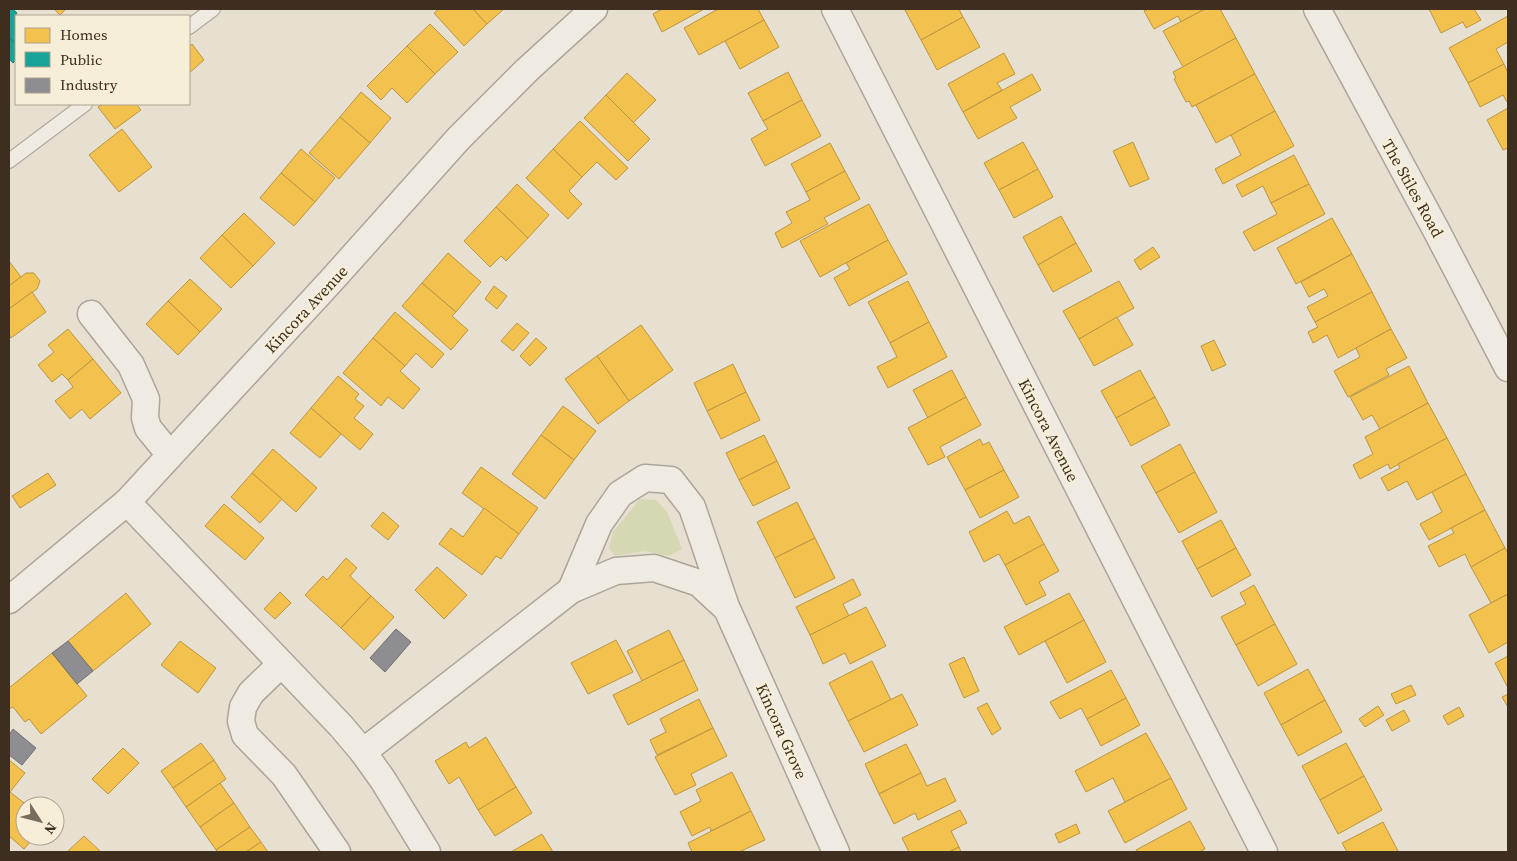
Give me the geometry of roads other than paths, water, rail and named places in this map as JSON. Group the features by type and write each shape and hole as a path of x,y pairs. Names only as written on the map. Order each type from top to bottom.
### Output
{"street":[{"name":"Kincora Avenue","path":"9,600 127,502 460,138 527,70 594,9"},
{"name":"Kincora Avenue","path":"835,9 1264,852"},
{"name":"The Stiles Road","path":"1317,9 1436,228 1508,368"},
{"path":"91,314 131,365 146,399 145,418 148,428 170,455"},
{"name":"Kincora Grove","path":"571,590 599,524 620,494 645,478 671,480 692,507 727,609 836,852"},
{"path":"127,502 341,726 383,780 427,852"},
{"name":"Kincora Grove","path":"363,752 571,590 616,570 654,568 698,583 727,609"},
{"path":"281,664 251,693 244,707 241,721 245,735 284,775 337,852"}],"lane":[{"path":"190,26 213,9"},
{"path":"9,161 84,105"}]}
